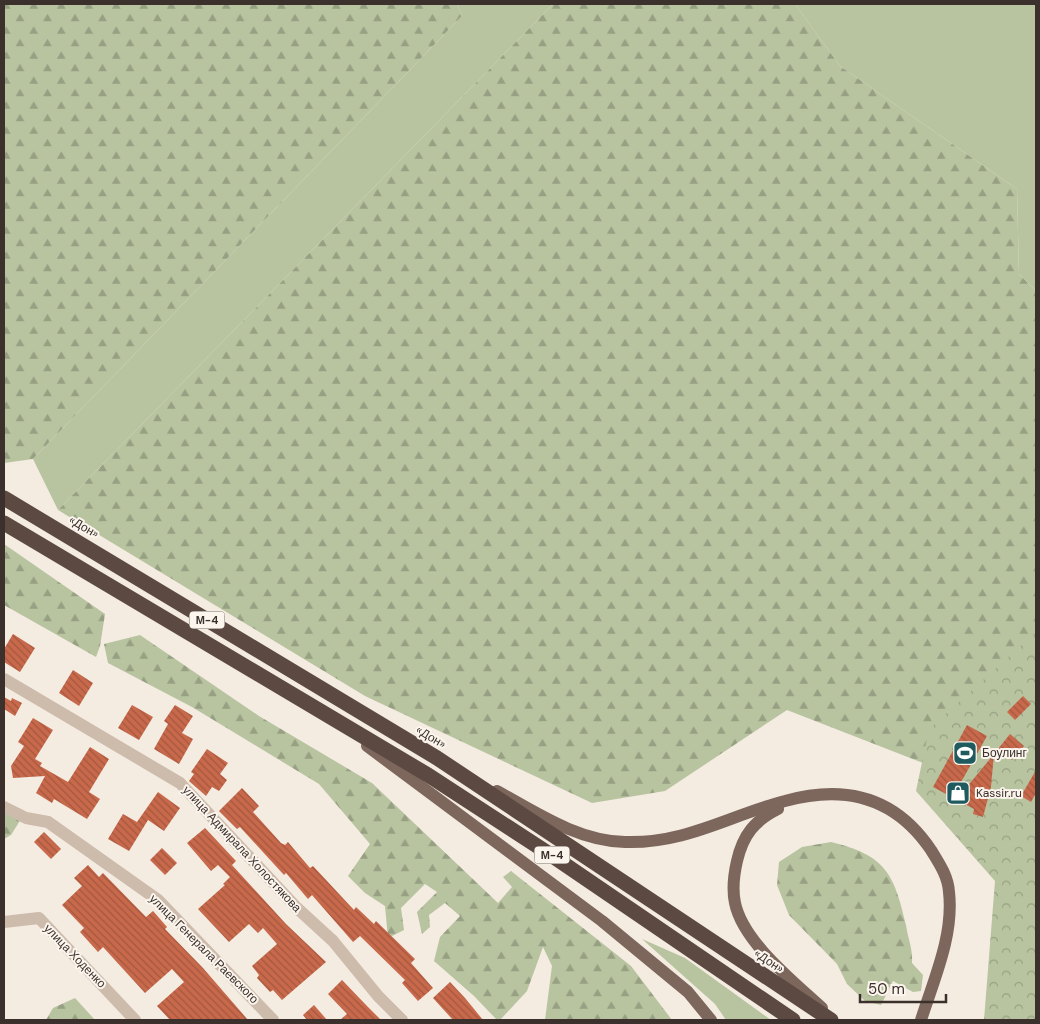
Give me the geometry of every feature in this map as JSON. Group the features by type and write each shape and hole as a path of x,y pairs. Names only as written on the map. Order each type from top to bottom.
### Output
{"highway":[{"name":"«Дон»","path":"4,498 438,758 831,1020"},
{"name":"М-4","path":"4,523 436,780 551,855 793,1020"}],"main road":[{"path":"304,701 399,769 602,921 688,992 711,1020"},
{"path":"438,758 582,836 624,842 652,842 684,837 785,801 809,796 841,795 863,798 888,806 920,834 944,872 949,890 948,930 922,1020"},
{"path":"835,1020 782,971 752,936 734,903 734,875 743,838 756,823 776,810 795,802 841,795"}],"street":[{"name":"улица Адмирала Холостякова","path":"4,679 180,783 298,908 333,941 378,996 402,1020"},
{"name":"улица Генерала Раевского","path":"4,807 26,818 48,822 158,900 273,1020"},
{"name":"улица Ходенко","path":"4,922 39,918 135,1020"}],"green space":[{"path":"4,4 457,4 462,16 33,459 4,463"},
{"path":"457,4 553,4 58,510 33,459 462,16"},
{"path":"553,4 795,4 840,66 1017,189 1019,274 1036,291 1036,660 923,763 787,710 665,791 592,803 365,696 58,510"},
{"path":"795,4 1036,5 1036,291 1019,274 1017,189 840,66"},
{"path":"4,544 105,614 100,646 96,657 4,605"},
{"path":"1036,632 1036,1020 984,1020 995,881 916,791 929,729"},
{"path":"140,635 259,716 372,783 498,903 512,887 503,877 511,871 631,966 672,1020 545,1020 552,966 543,947 527,991 500,1020 497,1020 474,996 434,961 440,937 460,916 445,903 429,915 430,927 422,934 417,912 437,892 425,884 401,908 404,930 388,938 385,906 365,893 348,876 370,844 319,784 192,707 108,663 104,644"},
{"path":"4,810 21,819 11,835 4,839"},
{"path":"831,842 864,853 875,860 891,879 902,907 912,963 923,975 921,991 913,992 893,981 881,1005 865,1001 847,984 837,964 789,915 777,885 779,862 802,847"},
{"path":"642,939 685,958 771,1020 726,1020 715,1004"},
{"path":"75,998 95,1020 46,1020 53,1008"}],"building":[{"path":"13,634 35,648 20,672 4,662 4,649"},
{"path":"73,670 93,683 79,706 59,693"},
{"path":"1023,696 1031,704 1015,720 1007,712"},
{"path":"4,697 11,701 12,698 22,703 15,716 4,709"},
{"path":"132,705 153,717 139,740 118,728"},
{"path":"175,705 193,716 182,733 193,739 179,764 154,749 168,724 164,721"},
{"path":"33,718 53,730 35,759 42,763 40,766 68,782 90,747 109,759 89,792 100,799 87,819 54,799 52,803 36,793 45,776 13,778 11,766 24,746 18,742"},
{"name":"Боулинг","path":"967,725 987,736 960,784 966,788 994,754 991,787 983,817 973,814 974,809 933,787"},
{"path":"1010,734 1024,746 1012,760 998,749"},
{"path":"207,749 228,763 220,774 227,780 219,791 212,787 206,796 189,781 194,774 191,772"},
{"path":"1036,770 1036,793 1031,802 1021,796"},
{"path":"242,788 259,806 253,812 281,843 285,845 288,842 310,868 313,866 354,910 356,907 374,924 376,921 415,959 411,963 433,988 418,1001 402,983 405,980 360,936 353,942 312,895 308,899 286,873 284,875 240,827 237,829 219,811"},
{"path":"158,792 180,808 164,831 148,820 129,851 108,839 123,814 137,822"},
{"path":"205,828 236,861 232,865 286,924 326,962 282,1000 273,990 270,992 257,978 259,975 252,966 277,944 263,928 258,933 249,924 229,942 198,909 225,885 223,884 230,877 218,865 211,871 187,843"},
{"path":"44,832 61,849 51,859 34,842"},
{"path":"162,848 177,863 165,875 150,860"},
{"path":"88,865 99,877 103,873 146,917 153,911 167,927 165,929 203,968 248,1020 170,1020 157,1006 184,982 172,969 145,993 103,947 98,952 80,932 84,928 62,905 82,886 74,878"},
{"path":"342,980 381,1020 340,1020 347,1014 328,994"},
{"path":"450,982 483,1020 453,1020 433,998"},
{"path":"314,1005 327,1020 307,1020 303,1015"}],"place":[{"name":"Боулинг","path":"965,753"},
{"name":"Kassir.ru","path":"958,793"}]}
